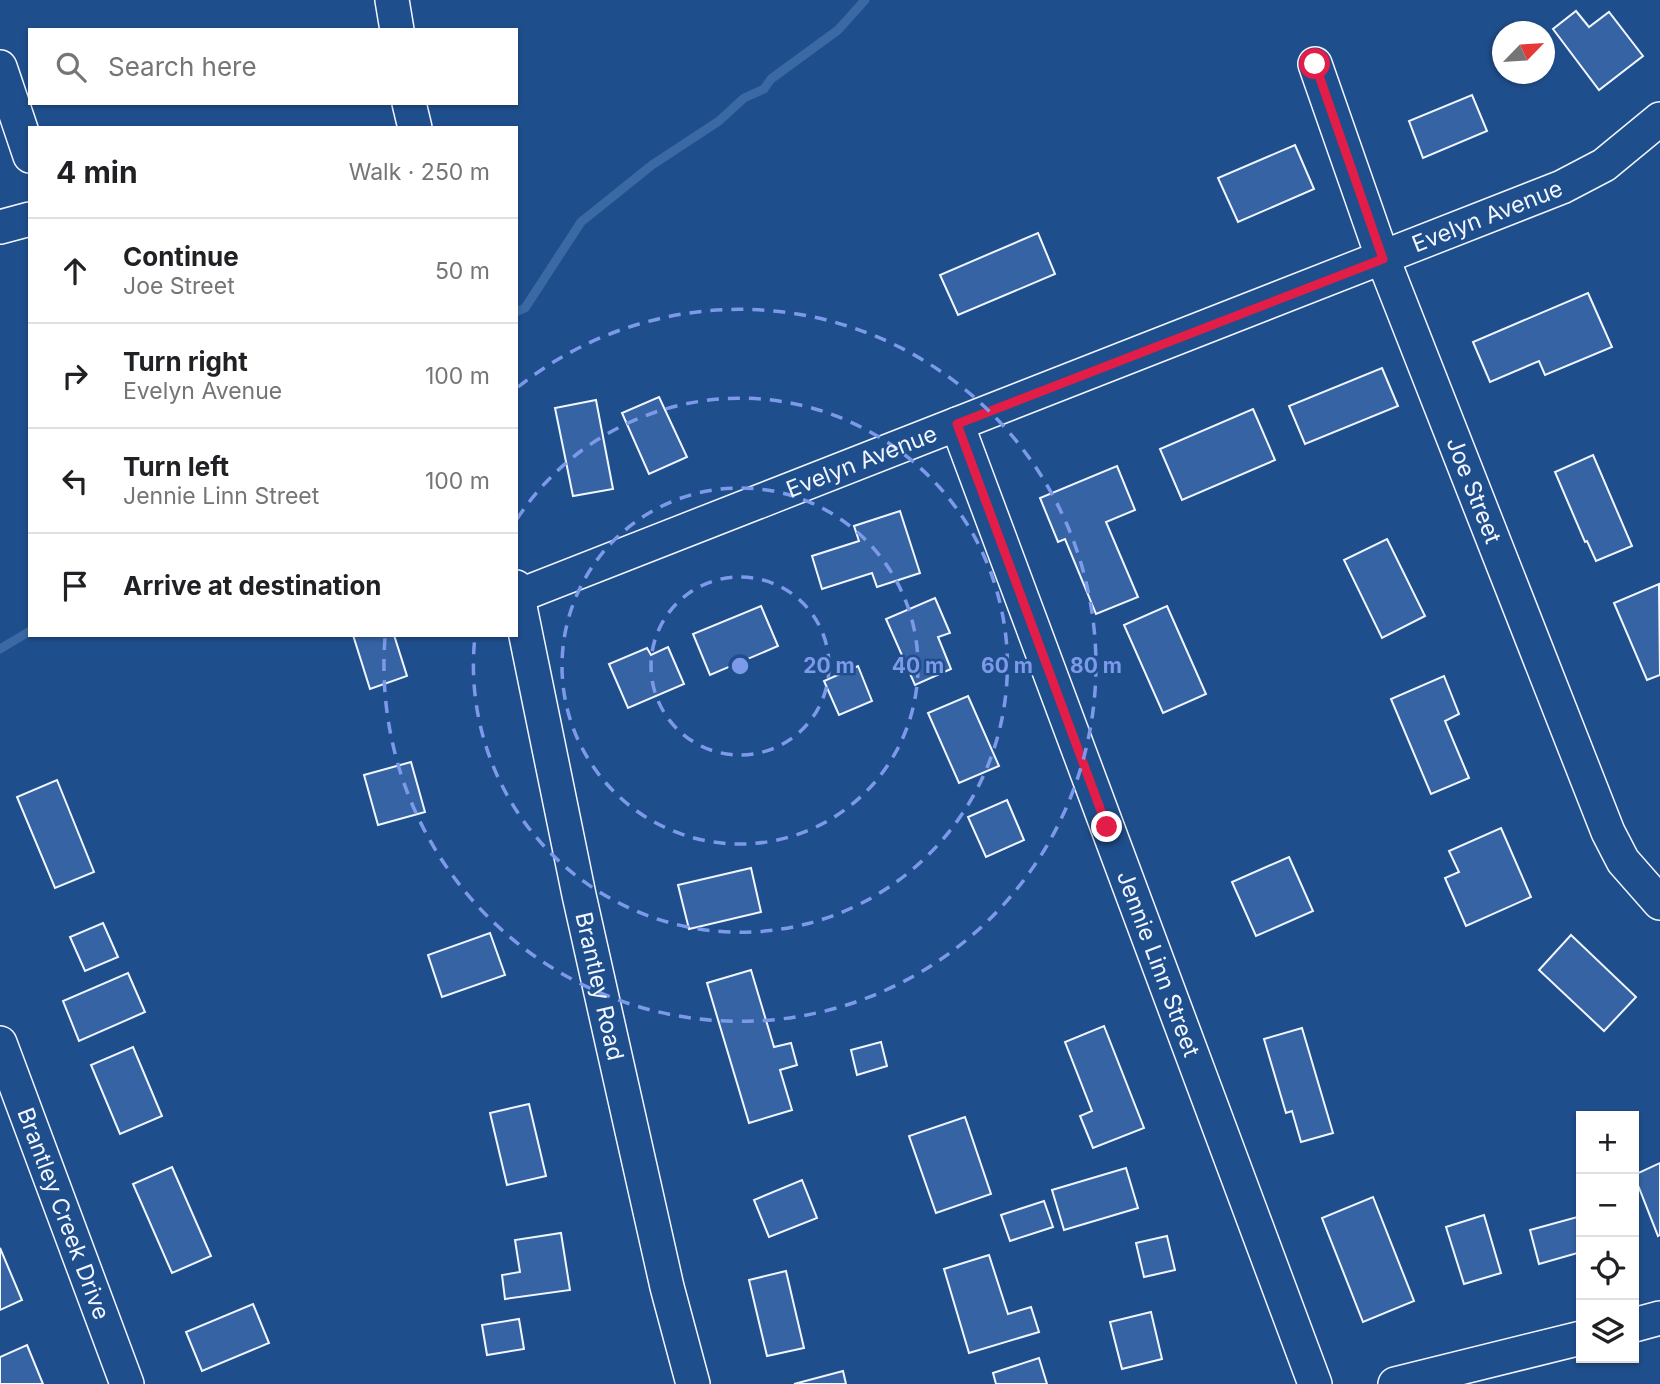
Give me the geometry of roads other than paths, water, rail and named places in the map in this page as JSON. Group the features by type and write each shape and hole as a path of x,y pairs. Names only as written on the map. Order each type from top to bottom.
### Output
{"street":[{"path":"392,0 397,28"},
{"name":"Joe Street","path":"1315,64 1383,259 1608,832 1623,861 1660,903"},
{"path":"0,67 28,150"},
{"path":"409,105 415,126"},
{"name":"Evelyn Avenue","path":"518,591 957,424 1562,187 1604,165 1660,119"},
{"path":"0,227 28,220"},
{"name":"Jennie Linn Street","path":"957,424 1315,1384"},
{"name":"Brantley Road","path":"518,596 582,908 667,1287 693,1384"},
{"name":"Brantley Creek Drive","path":"0,1043 127,1384"},
{"path":"1639,1324 1660,1318"},
{"path":"1395,1384 1576,1339"}],"waterway":[{"path":"518,311 525,308 581,222 652,165 719,121 744,98 764,89 771,79 838,30 865,0"},
{"path":"0,649 28,632"}]}
